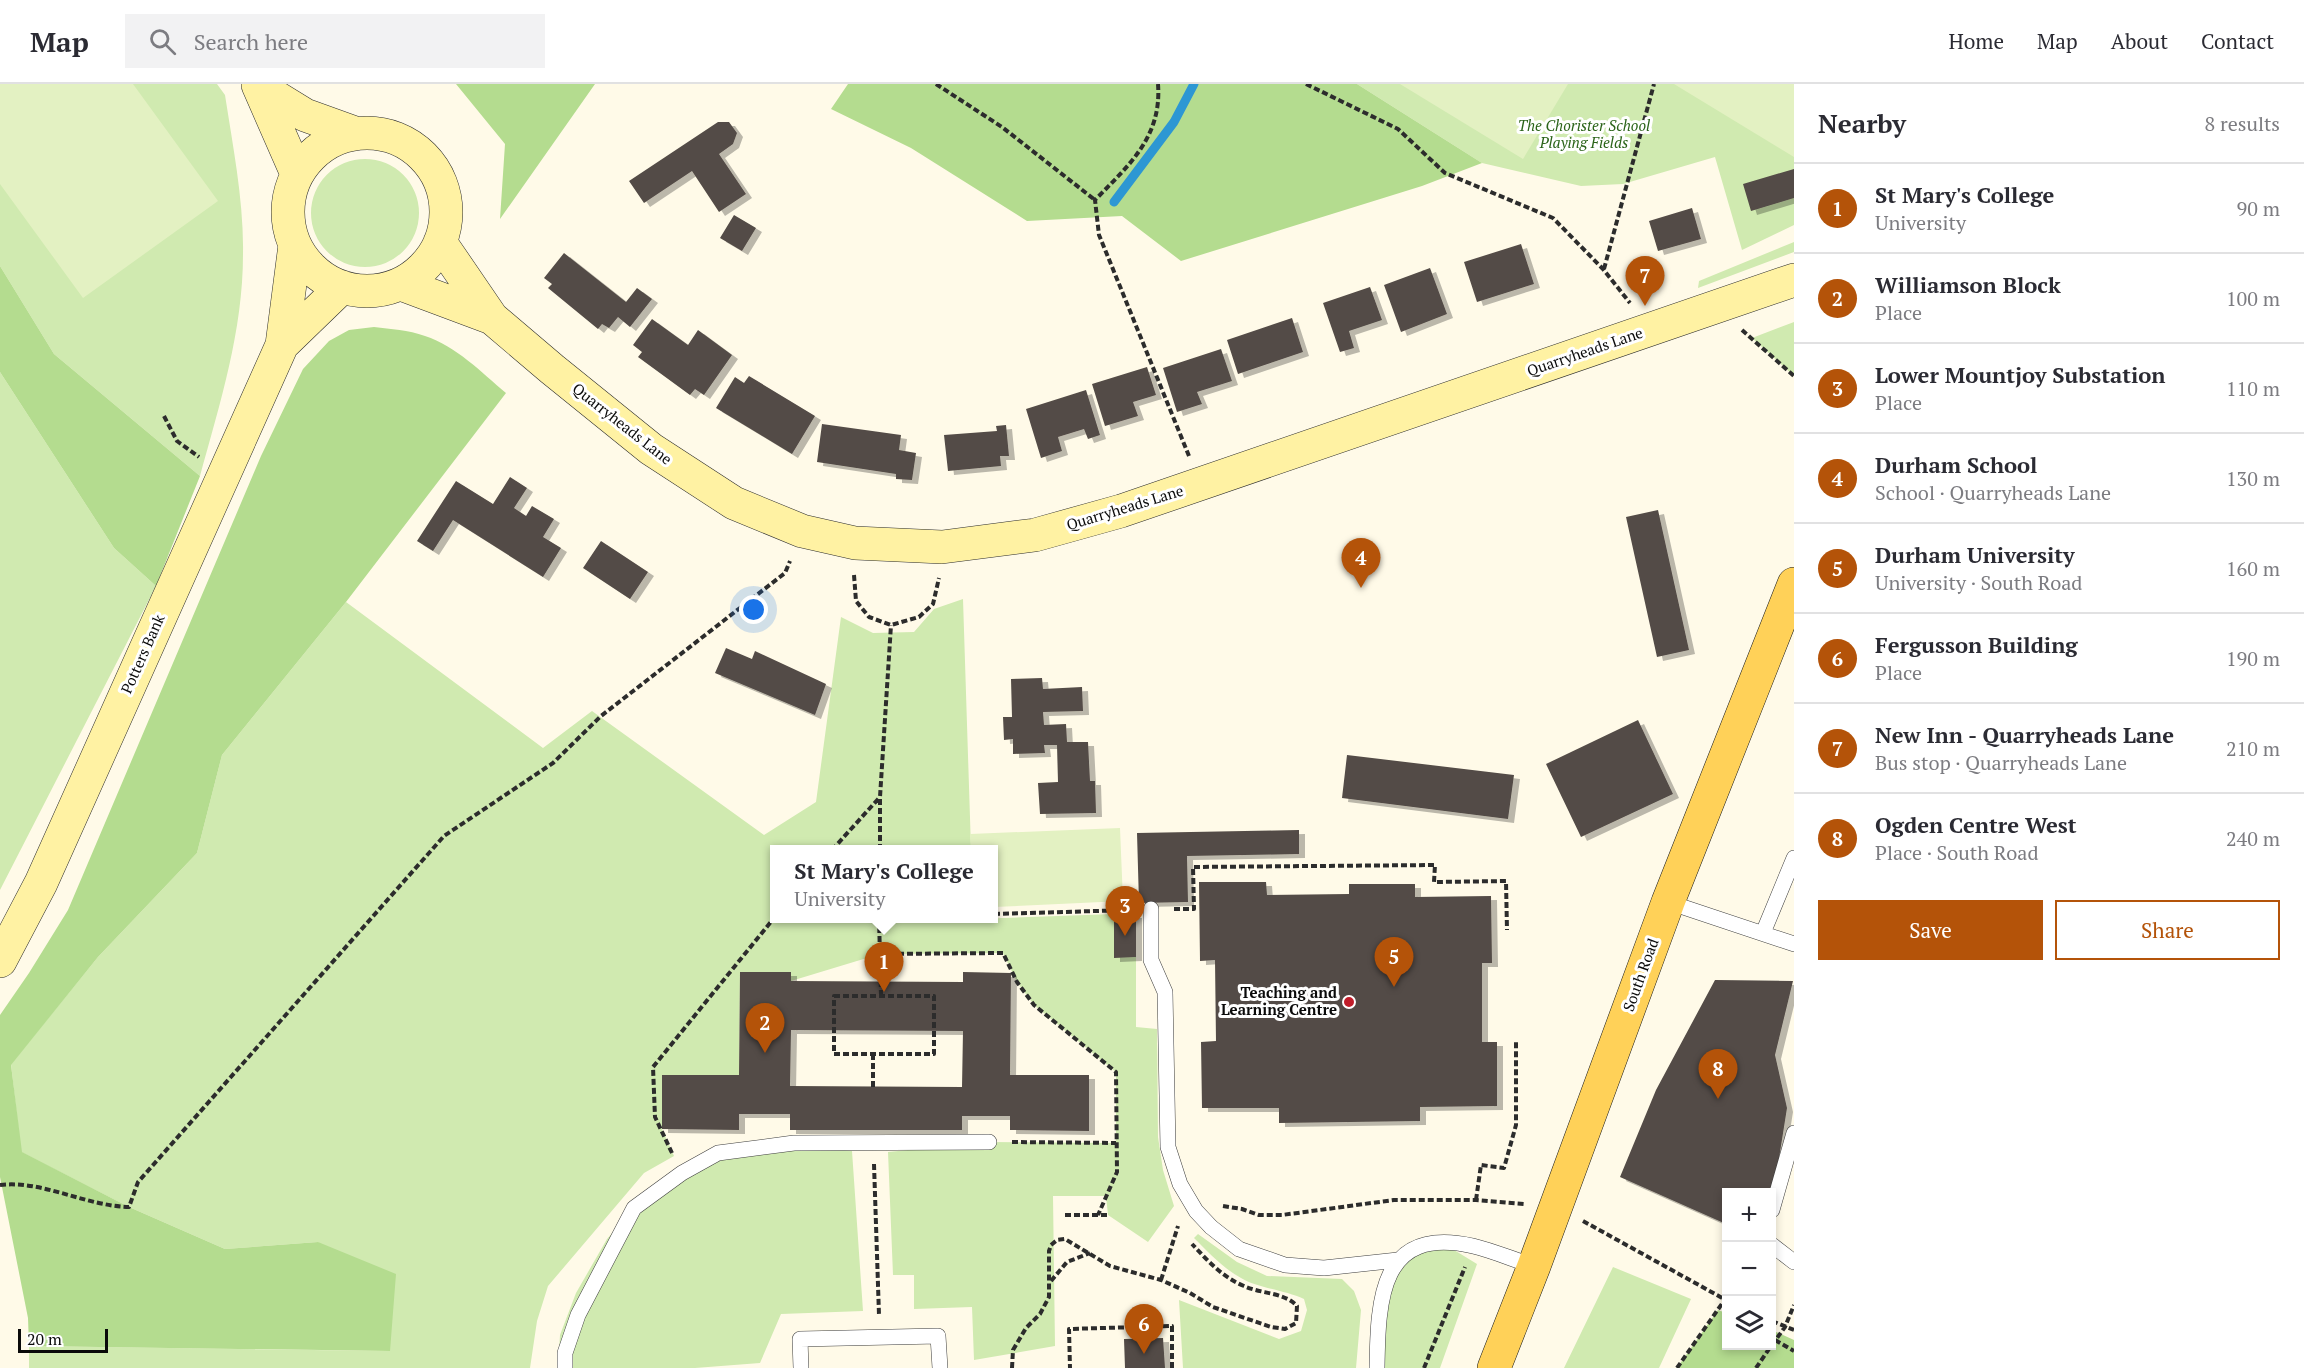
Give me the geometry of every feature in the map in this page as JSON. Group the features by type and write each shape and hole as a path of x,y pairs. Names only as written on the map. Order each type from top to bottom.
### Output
{"main road":[{"name":"South Road","path":"1494,1368 1668,902 1794,584"}],"street":[{"path":"259,86 304,115 355,133"},
{"path":"259,86 297,174"},
{"path":"355,133 392,136 409,144 435,169 443,186 446,204 444,229 431,259 401,284 372,290 342,287 323,278 307,263 295,246 288,222 289,197 297,174 312,154 332,140 355,133"},
{"path":"440,242 492,318"},
{"name":"Potters Bank","path":"0,961 41,883 282,345 295,246"},
{"name":"Quarryheads Lane","path":"492,318 651,449 734,503 802,531 855,543 942,547 1035,535 1121,511 1794,280"},
{"path":"401,284 492,318"},
{"name":"Potters Bank","path":"282,345 342,287"}],"lane":[{"path":"1763,933 1789,887 1794,858"},
{"path":"1668,902 1794,944"},
{"path":"1151,909 1151,960 1166,992 1168,1147 1180,1184 1196,1210 1211,1227 1239,1249 1285,1265 1324,1268 1398,1260"},
{"path":"1776,1196 1794,1133"},
{"path":"565,1368 565,1353 578,1315 634,1208 682,1173 718,1153 794,1143 989,1142"},
{"path":"1377,1368 1378,1321 1389,1271 1413,1248 1441,1242 1473,1246 1534,1266"},
{"path":"1776,1248 1794,1262"},
{"path":"801,1368 800,1339 938,1336 940,1368"}],"path":[{"path":"936,84 1002,127 1095,200 1099,235 1201,484"},
{"path":"1095,200 1130,164 1152,130 1160,101 1158,84"},
{"path":"1306,84 1398,129 1445,173 1553,218 1604,269 1651,329"},
{"path":"1604,269 1654,84"},
{"path":"1717,307 1794,376"},
{"path":"164,416 177,441 223,476"},
{"path":"0,1185 18,1183 107,1206 129,1207 138,1182 444,836 553,762 601,716 785,573 802,531"},
{"path":"855,543 856,601 869,617 891,626 919,617 933,604 938,586 942,547"},
{"path":"879,845 891,626"},
{"path":"836,845 880,798"},
{"path":"998,914 1194,909 1193,867 1435,865 1434,882 1506,880 1507,930"},
{"path":"682,1173 655,1117 653,1067 770,923"},
{"path":"879,923 880,995"},
{"path":"880,954 1003,953 1017,982 1034,1005 1116,1072 1117,1172 1098,1215"},
{"path":"834,996 934,996 934,1054 873,1054 834,1054 834,996"},
{"path":"1516,1042 1516,1125 1504,1168 1481,1165 1476,1200 1556,1206 1722,1297"},
{"path":"873,1054 873,1086"},
{"path":"873,1142 879,1338"},
{"path":"989,1142 1116,1143"},
{"path":"1065,1215 1108,1215"},
{"path":"1161,1280 1180,1222"},
{"path":"1424,1368 1473,1246"},
{"path":"1050,1281 1067,1262 1090,1252"},
{"path":"1677,1368 1722,1305"},
{"path":"1776,1339 1785,1327 1794,1305"},
{"path":"1776,1323 1794,1330"},
{"path":"1068,1368 1070,1368 1069,1329 1172,1326 1172,1368"},
{"path":"1776,1341 1794,1351"},
{"path":"1756,1368 1768,1350"}],"green space":[{"path":"0,84 217,84 225,95 242,215 242,283 235,339 200,476 54,354 0,266"},
{"path":"0,84 133,84 218,201 83,298 0,184"},
{"path":"456,84 595,84 500,219 505,144"},
{"path":"848,84 1357,84 1482,163 1422,186 1181,261 1122,216 1027,221 911,148 831,109"},
{"name":"The Chorister School Playing Fields","path":"1357,84 1794,84 1794,225 1742,250 1715,157 1623,184 1581,186 1482,163"},
{"path":"1400,84 1568,84 1523,159"},
{"path":"1674,84 1794,84 1794,157"},
{"path":"365,159 386,163 403,175 415,192 419,213 415,234 403,251 386,263 365,267 344,263 327,251 315,234 311,213 315,192 327,175 344,163"},
{"path":"1794,242 1794,252 1698,288 1699,281"},
{"path":"0,266 54,354 200,476 156,586 114,548 0,372"},
{"path":"1794,322 1794,376 1752,338"},
{"path":"374,327 412,332 436,340 468,360 506,393 346,602 222,755 197,853 98,957 11,1065 22,1152 129,1207 225,1249 318,1242 396,1274 390,1351 29,1346 28,1318 0,1177 0,1015 68,910 261,456 303,369 329,341 349,330"},
{"path":"0,372 114,548 156,586 0,890"},
{"path":"963,599 971,845 770,845 770,923 998,923 998,918 1114,914 1114,957 1136,957 1136,1027 1157,1029 1158,1137 1163,1170 1174,1206 1148,1242 1108,1215 1106,1196 1053,1196 1055,1346 974,1360 972,1307 914,1309 914,1275 893,1275 888,1152 989,1142 1116,1143 1116,1072 1034,1005 1017,982 1003,953 880,954 791,981 790,972 740,972 739,1075 662,1075 662,1129 674,1156 644,1173 548,1286 537,1321 530,1368 29,1368 29,1346 389,1351 318,1242 225,1249 129,1207 21,1152 11,1064 98,957 197,853 222,755 346,602 543,748 592,711 764,835 816,802 841,617 873,633 914,632 934,609"},
{"path":"1120,828 1123,901 998,907 998,845 971,845 970,834"},
{"path":"794,1143 852,1151 863,1311 781,1314 760,1363 695,1368 558,1368 560,1335 576,1293 607,1239 634,1208 718,1153"},
{"path":"1198,1234 1237,1262 1267,1276 1342,1279 1354,1291 1361,1310 1356,1368 1183,1368 1179,1300 1279,1339 1301,1331 1307,1310 1304,1299 1255,1284 1235,1274 1216,1260 1194,1238"},
{"path":"1441,1242 1477,1264 1440,1368 1377,1368 1389,1271"},
{"path":"1613,1267 1691,1299 1659,1368 1564,1368"},
{"path":"1718,1310 1722,1312 1722,1350 1776,1350 1776,1332 1794,1340 1794,1368 1677,1368"}],"building":[{"path":"718,122 729,122 737,133 733,144 719,154 746,194 719,212 692,171 644,203 629,181"},
{"path":"1794,169 1794,198 1751,211 1743,184"},
{"path":"1692,208 1701,239 1658,251 1649,221"},
{"path":"734,215 756,228 742,251 720,238"},
{"path":"1521,244 1534,284 1477,302 1464,262"},
{"path":"564,253 626,302 637,288 652,299 630,327 618,317 609,328 602,324 598,329 548,288 552,284 544,278"},
{"path":"1430,268 1447,314 1401,332 1384,285"},
{"path":"1370,287 1382,320 1349,331 1354,348 1340,352 1323,303"},
{"path":"1292,318 1303,352 1238,374 1227,340"},
{"path":"652,319 688,345 698,330 732,355 704,395 695,389 690,395 638,357 642,352 633,345"},
{"path":"1221,349 1232,381 1197,392 1202,404 1177,412 1163,368"},
{"path":"1147,367 1156,395 1133,402 1138,416 1105,426 1092,384"},
{"path":"749,376 815,416 792,454 716,408 735,377 744,383"},
{"path":"1086,390 1100,435 1088,439 1084,429 1058,437 1062,451 1041,458 1026,409"},
{"path":"822,424 901,435 899,450 916,453 912,480 896,479 896,474 817,462"},
{"path":"1006,425 1009,456 1000,456 1001,466 948,471 944,435 997,431 996,426"},
{"path":"510,477 527,488 514,508 526,516 532,506 554,519 543,537 561,548 543,577 453,520 433,551 417,541 456,481 493,504"},
{"path":"1658,510 1689,650 1657,657 1626,517"},
{"path":"601,541 648,572 630,599 583,568"},
{"path":"726,648 752,659 755,651 826,684 815,715 715,673"},
{"path":"1042,678 1043,689 1082,687 1083,711 1043,712 1044,725 1066,724 1067,742 1088,742 1090,781 1095,781 1096,813 1040,814 1038,783 1058,782 1057,745 1044,745 1045,753 1013,754 1013,739 1004,740 1003,717 1012,717 1011,679"},
{"path":"1638,720 1673,794 1581,837 1546,764"},
{"path":"1347,755 1514,775 1508,819 1342,798"},
{"path":"1299,830 1299,854 1187,856 1188,902 1139,903 1137,833"},
{"name":"Teaching and Learning Centre","path":"1199,882 1266,882 1267,895 1349,894 1349,884 1415,884 1415,897 1491,896 1492,963 1482,963 1482,1042 1497,1042 1497,1106 1420,1107 1420,1121 1279,1123 1279,1108 1202,1108 1201,1042 1216,1041 1215,960 1200,961"},
{"path":"1114,914 1136,914 1136,957 1114,958"},
{"path":"740,972 791,972 791,981 963,982 963,972 1011,973 1010,1075 1089,1075 1089,1131 1010,1130 1010,1116 962,1116 962,1130 790,1130 790,1114 739,1114 739,1130 662,1129 662,1075 739,1075","holes":["791,1030 963,1031 962,1087 790,1086"]},
{"path":"1715,980 1793,981 1775,1055 1787,1108 1774,1188 1722,1188 1722,1222 1620,1177 1656,1090"},
{"path":"1163,1338 1165,1368 1125,1368 1124,1339"}],"waterway":[{"path":"1114,202 1174,122 1194,84"}],"place":[{"name":"New Inn - Quarryheads Lane","path":"1645,306"},
{"name":"Durham School","path":"1361,588"},
{"name":"Lower Mountjoy Substation","path":"1125,936"},
{"name":"Durham University","path":"1394,987"},
{"name":"St Mary's College","path":"884,992"},
{"name":"Teaching and Learning Centre","path":"1349,1002"},
{"name":"Williamson Block","path":"765,1053"},
{"name":"Ogden Centre West","path":"1718,1099"},
{"name":"Fergusson Building","path":"1144,1354"}]}
